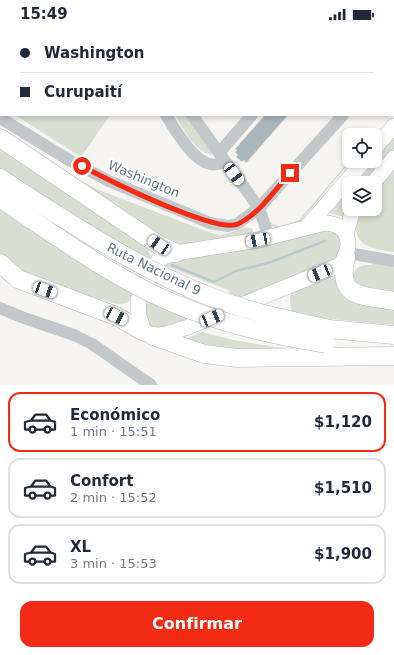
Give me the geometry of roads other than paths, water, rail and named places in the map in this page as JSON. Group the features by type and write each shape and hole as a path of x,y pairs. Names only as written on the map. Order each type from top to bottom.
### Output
{"highway":[{"path":"0,138 159,245 176,253"},
{"name":"Ruta Nacional 9","path":"0,178 108,247 173,281 212,298 328,337 394,349"},
{"name":"Ruta Nacional 9","path":"0,198 131,283 205,316 286,337 394,335"},
{"path":"347,255 343,278 349,290 358,294 394,301"},
{"path":"0,263 17,278 30,285 116,316 148,334 185,348 230,357 394,356"}],"main road":[{"path":"382,140 394,126"},
{"path":"379,176 394,158"},
{"path":"306,228 358,168"},
{"path":"346,234 342,229 331,223 325,223 269,237 163,256 158,261 138,300 139,316 148,334 167,334 188,327 340,265 347,255 348,247 346,234 351,216"}],"street":[{"path":"167,116 192,153 201,161 211,165 222,158 251,116"},
{"path":"193,116 259,208 269,237"},
{"name":"Washington","path":"0,118 69,160 109,180 210,223 228,226 237,224 259,208 342,116"},
{"path":"347,255 394,261"},
{"path":"0,272 17,278"},
{"path":"0,308 74,335 92,344 151,385"}],"waterway":[{"path":"172,265 214,282 236,271 271,262 325,241"}]}
